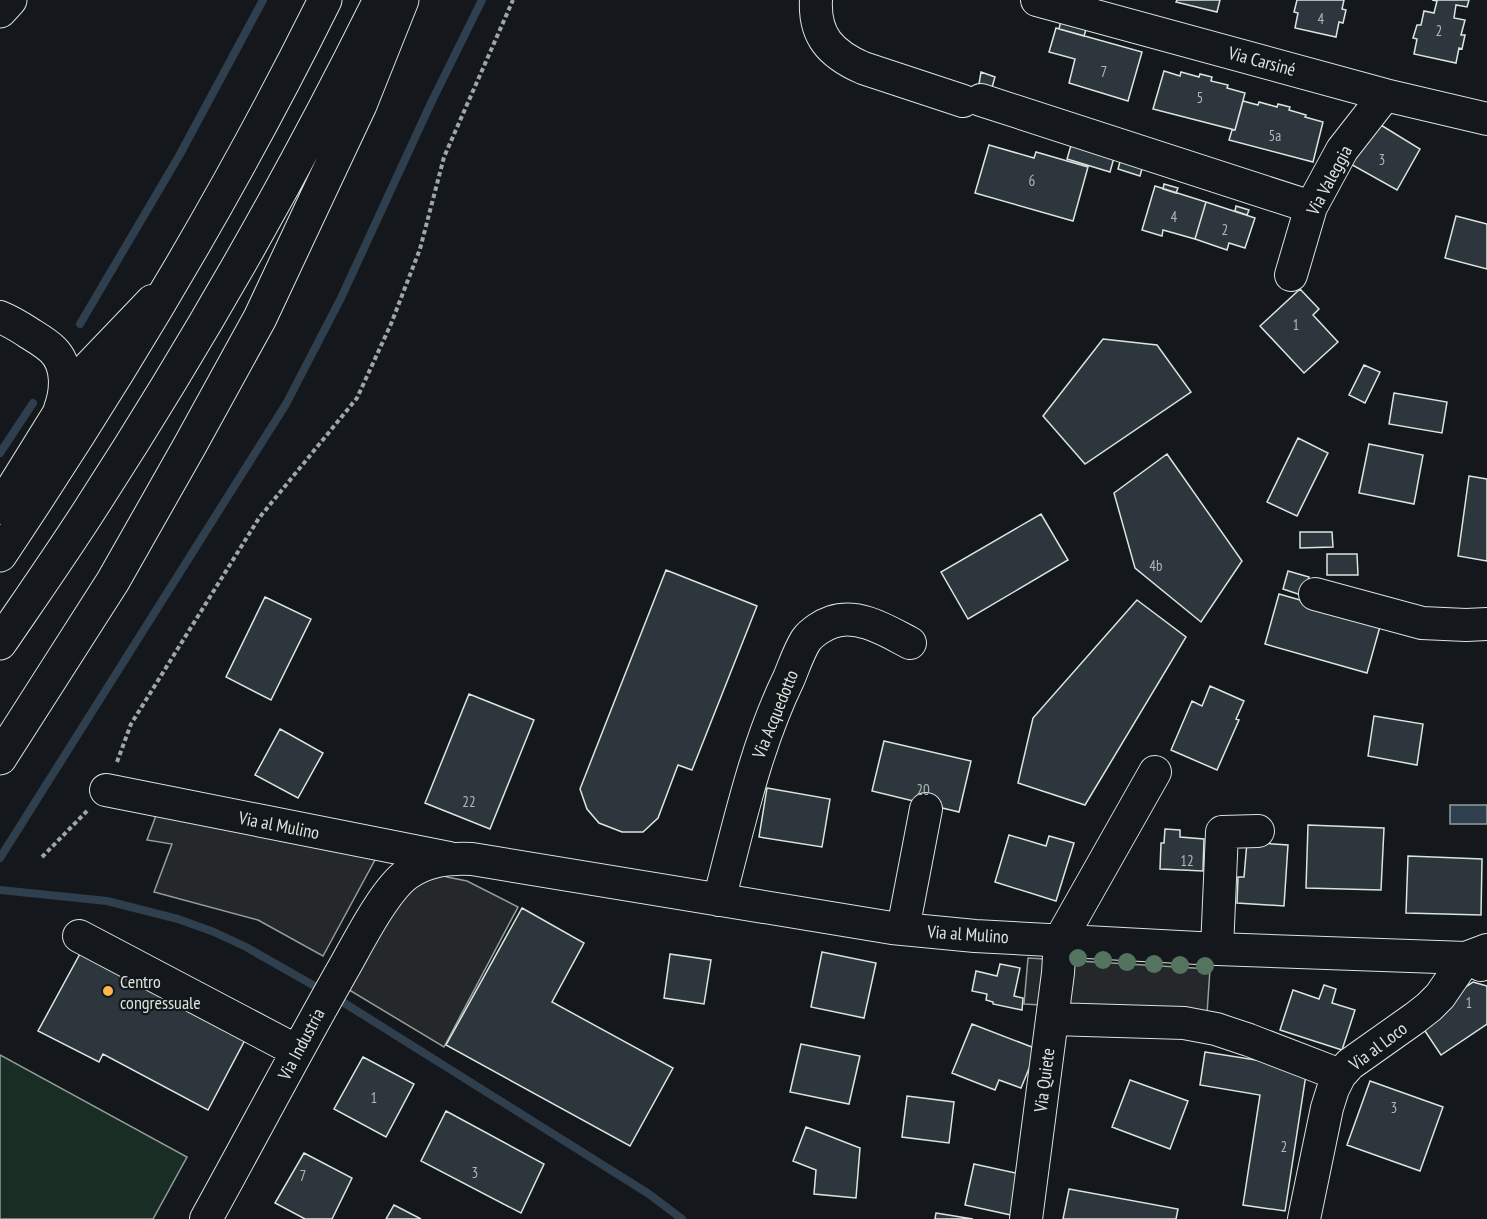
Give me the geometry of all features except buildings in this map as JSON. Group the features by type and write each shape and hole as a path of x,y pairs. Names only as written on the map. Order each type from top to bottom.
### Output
{"highway":[{"path":"0,11 10,0"},
{"path":"0,555 100,400 174,278 249,144 325,0"},
{"path":"0,643 88,512 208,317 304,148 380,0"},
{"path":"0,758 113,581 260,318 360,105 402,0"}],"street":[{"path":"816,0 815,14 819,31 830,47 848,61 863,68 1311,207"},
{"name":"Via Carsiné","path":"1037,0 1385,95 1487,119"},
{"name":"Via Valeggia","path":"1291,275 1311,207 1342,150 1385,95"},
{"path":"0,508 86,371 174,278"},
{"path":"4,319 54,350 64,376 65,389 56,420"},
{"path":"1315,594 1422,623 1487,624"},
{"name":"Via Acquedotto","path":"719,900 758,755 778,700 807,640 817,630 833,622 846,620 879,627 910,643"},
{"path":"1060,940 1155,772"},
{"name":"Via al Mulino","path":"106,790 453,858 472,859 903,929 975,936 1217,949 1480,959"},
{"path":"903,929 926,809"},
{"path":"1217,949 1222,831 1258,831"},
{"name":"Via al Mulino","path":"406,875 427,863 453,858"},
{"name":"Via Industria","path":"206,1219 329,993 391,890 406,875"},
{"path":"79,936 297,1051"},
{"name":"Via Quiete","path":"1026,1219 1058,973 1060,940"},
{"name":"Via al Loco","path":"1304,1219 1327,1108 1340,1075 1350,1064 1416,1018 1480,959"},
{"path":"1052,1019 1184,1023 1216,1029 1340,1075"}],"path":[{"path":"42,857 106,790 131,724 259,518 357,398 420,249 444,157 513,0"}],"green space":[{"path":"0,1055 187,1157 153,1219 0,1219"}],"shaded area":[{"path":"161,802 383,845 323,956 258,920 154,892 172,844 147,840"},
{"path":"427,863 447,877 467,881 518,907 444,1047 336,982"},
{"path":"1028,958 1210,969 1207,1014 1024,1004"}],"water":[{"path":"1450,805 1487,805 1487,824 1450,824"}],"waterway":[{"path":"80,324 179,156 263,0"},
{"path":"0,858 286,404 341,298 431,103 482,0"},
{"path":"0,453 33,403"},
{"path":"0,890 107,901 178,919 246,947 341,1001 649,1194 682,1219"}],"place":[{"name":"Centro congressuale","path":"108,991"}]}
